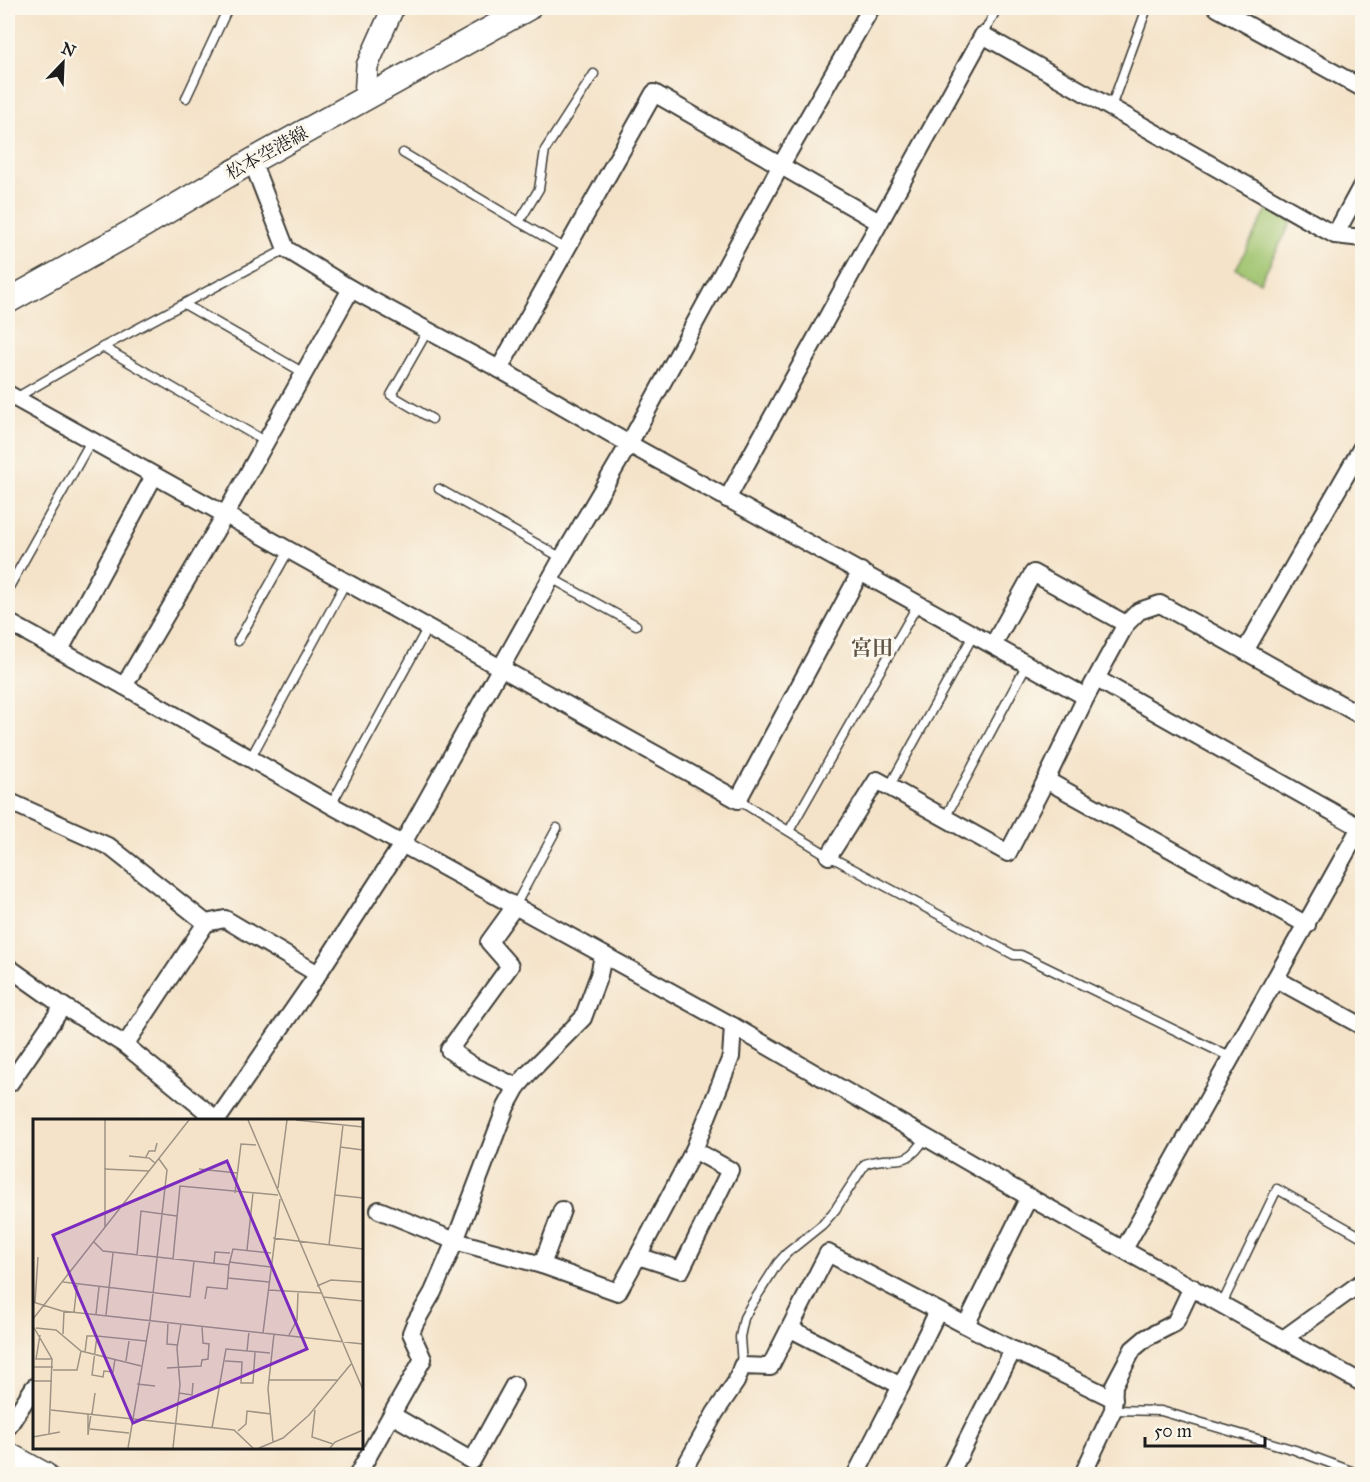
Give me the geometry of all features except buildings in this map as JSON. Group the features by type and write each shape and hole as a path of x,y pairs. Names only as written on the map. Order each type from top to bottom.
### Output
{"main road":[{"name":"松本空港線","path":"8,301 137,229 252,160 528,8"}],"street":[{"path":"365,99 368,66 393,8"},
{"path":"218,1119 318,974 403,843 562,558 629,444 781,165 872,8"},
{"path":"1217,8 1362,88"},
{"path":"727,499 983,35 1335,235 1362,238"},
{"path":"499,369 654,93 879,222"},
{"path":"252,160 286,249 351,289 499,369 727,499 1086,697"},
{"path":"1335,235 1362,185"},
{"path":"124,686 225,515 351,289"},
{"path":"10,402 91,441 738,800 861,572"},
{"path":"1245,651 1362,447"},
{"path":"60,650 154,476"},
{"path":"993,645 1033,573 1126,624"},
{"path":"830,856 877,780 1008,854 1086,697 1126,624 1139,611 1161,603 1362,716"},
{"path":"8,622 331,805 733,1026 1029,1197 1362,1383"},
{"path":"1096,679 1361,826 1124,1249"},
{"path":"1046,780 1307,925"},
{"path":"8,801 111,847 206,923"},
{"path":"515,906 489,942 510,966 449,1050 473,1066 517,1088"},
{"path":"125,1045 206,923 225,919 318,974"},
{"path":"358,1474 423,1359 411,1333 433,1292 455,1241 506,1107 528,1074 583,1018 599,975 603,956"},
{"path":"8,967 63,1006 125,1045 216,1119"},
{"path":"1276,979 1362,1026"},
{"path":"8,1082 10,1083 63,1006"},
{"path":"379,1210 455,1241 542,1265 618,1292 694,1149 731,1057 733,1026"},
{"path":"638,1256 681,1270 730,1170 694,1149"},
{"path":"966,1325 1029,1197"},
{"path":"542,1265 562,1210"},
{"path":"681,1474 715,1413 736,1382 742,1366 770,1367 828,1253 1114,1405"},
{"path":"1283,1339 1362,1282"},
{"path":"1083,1474 1114,1405 1114,1385 1133,1349 1146,1338 1175,1323 1192,1287"},
{"path":"856,1474 938,1311"},
{"path":"791,1329 901,1386"},
{"path":"950,1474 1013,1350"},
{"path":"392,1415 472,1461 514,1385"},
{"path":"8,1427 33,1389"},
{"path":"8,1453 46,1474"}],"lane":[{"path":"186,98 228,8"},
{"path":"983,35 997,8"},
{"path":"1112,107 1147,8"},
{"path":"519,222 539,189 545,150 594,74"},
{"path":"403,153 566,249"},
{"path":"10,402 104,347 286,249"},
{"path":"184,304 304,373"},
{"path":"428,330 391,395 432,419"},
{"path":"104,347 266,442"},
{"path":"8,589 91,441"},
{"path":"439,489 562,558"},
{"path":"238,641 289,550"},
{"path":"551,578 636,625"},
{"path":"250,759 346,582"},
{"path":"789,831 918,604"},
{"path":"331,805 428,627"},
{"path":"889,787 974,634"},
{"path":"945,818 1027,664"},
{"path":"738,800 830,856 1014,955 1021,955 1232,1058"},
{"path":"515,906 557,828"},
{"path":"742,1366 740,1337 744,1318 778,1263 829,1217 865,1164 873,1161 901,1161 912,1156 926,1137"},
{"path":"1222,1304 1277,1189 1362,1237"},
{"path":"1114,1405 1161,1411 1294,1450 1359,1474"}],"green space":[{"path":"1268,208 1292,221 1260,282 1236,269"}],"district":[{"name":"宮田","path":"872,648"}]}
